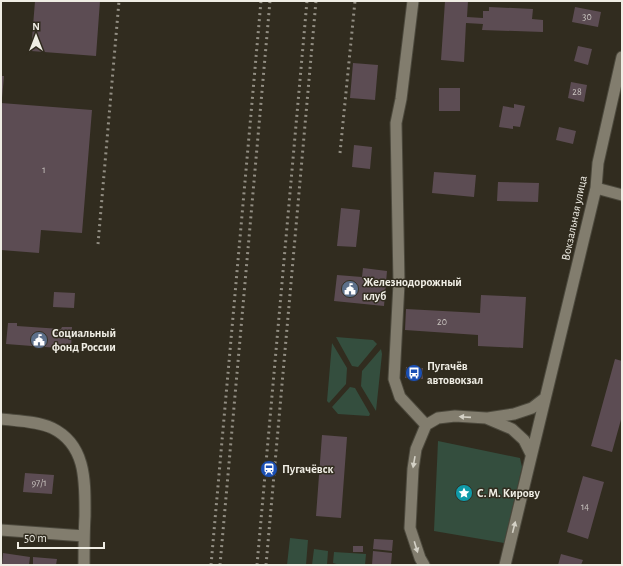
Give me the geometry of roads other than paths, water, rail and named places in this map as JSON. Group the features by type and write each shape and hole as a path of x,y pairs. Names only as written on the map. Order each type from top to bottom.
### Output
{"street":[{"path":"413,1 401,99 396,123 399,283 394,379 400,397 426,425"},
{"name":"Вокзальная улица","path":"545,398 596,188 598,163 622,57"},
{"path":"596,188 622,195"},
{"path":"424,565 420,558 410,528 413,469 416,449 426,425 438,418 455,416 486,418 514,414 532,408 545,398"},
{"path":"505,565 545,398"},
{"path":"486,418 512,429 524,440 532,454"},
{"path":"1,419 34,422 46,426 65,436 72,443 79,457 84,474 84,565"},
{"path":"1,530 84,536"}],"railway":[{"path":"98,244 119,1"},
{"path":"211,565 261,1"},
{"path":"220,565 270,1"},
{"path":"257,565 307,1"},
{"path":"266,565 316,1"},
{"path":"340,153 355,1"}],"place":[{"name":"Железнодорожный клуб","path":"350,289"},
{"name":"Социальный фонд России","path":"39,340"},
{"name":"Пугачёв автовокзал","path":"414,373"},
{"name":"Пугачёвск","path":"269,469"},
{"name":"С. М. Кирову","path":"464,493"}]}
